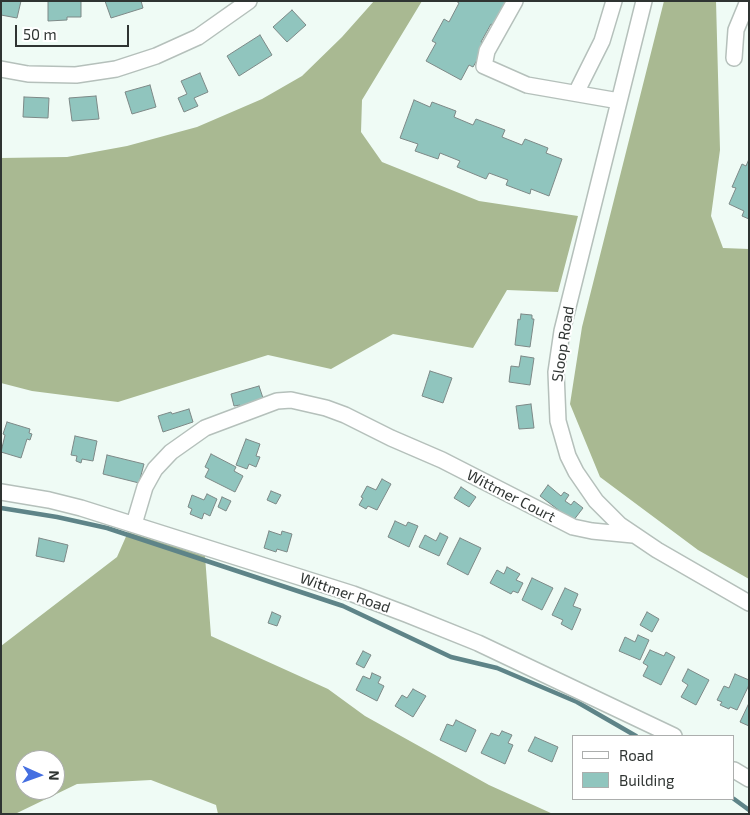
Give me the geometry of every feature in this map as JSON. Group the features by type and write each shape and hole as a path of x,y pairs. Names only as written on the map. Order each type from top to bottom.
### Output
{"street":[{"path":"1,69 28,74 76,75 116,69 156,56 198,37 249,1"},
{"path":"515,1 487,51 484,66 527,85 619,101"},
{"path":"576,93 602,41 614,1"},
{"name":"Sloop Road","path":"644,1 562,331 556,372 558,421 568,456 576,472 596,501 620,525 672,559 749,603"},
{"path":"734,58 736,30 748,1"},
{"name":"Wittmer Court","path":"134,524 145,487 155,469 170,452 205,428 277,401 291,400 326,408 366,424 391,438 442,460 573,527 592,531 636,535"},
{"name":"Wittmer Road","path":"1,492 65,504 353,594 478,643 672,735"},
{"path":"735,771 749,779"}],"green space":[{"path":"374,1 422,1 362,100 361,132 382,162 479,201 578,216 558,292 507,290 473,348 393,334 331,369 268,355 118,402 32,391 1,383 1,158 67,157 127,146 197,127 262,99 302,76 342,37"},
{"path":"664,1 716,1 720,150 711,216 723,248 749,249 749,579 698,550 600,477 570,404 582,327"},
{"path":"128,532 205,556 211,636 328,689 365,716 489,785 553,814 218,814 216,805 151,780 77,784 65,790 65,750 15,750 15,800 44,800 15,814 1,814 1,646 117,557"}],"building":[{"path":"1,1 21,1 17,18 1,15"},
{"path":"48,1 81,1 81,17 67,17 67,20 48,21"},
{"path":"105,1 141,1 143,8 111,18"},
{"path":"456,1 510,1 496,27 491,24 481,42 486,45 473,67 469,65 461,80 426,61 436,43 432,41 444,19 449,22 459,3"},
{"path":"292,10 306,25 287,42 273,27"},
{"path":"260,35 272,55 239,76 227,56"},
{"path":"200,73 208,92 194,98 198,106 184,112 178,98 187,94 181,81"},
{"path":"150,85 156,107 132,114 125,92"},
{"path":"96,96 99,119 72,121 69,98"},
{"path":"24,97 49,98 48,118 23,117"},
{"path":"414,100 430,107 432,102 456,111 454,117 473,125 476,119 505,130 502,137 522,145 525,139 548,148 546,153 562,159 549,196 531,189 530,194 506,185 508,180 489,173 486,179 457,167 460,161 440,153 438,159 415,151 418,144 400,138"},
{"path":"749,159 749,219 742,216 744,211 729,204 736,188 732,187 742,164 746,166"},
{"path":"521,314 532,315 532,319 534,319 530,347 515,345 518,319 520,320"},
{"path":"521,356 534,358 530,385 509,382 511,366 519,367"},
{"path":"430,371 452,378 443,403 422,396"},
{"path":"259,386 263,398 249,403 250,407 241,410 240,405 234,406 231,394"},
{"path":"531,404 534,428 519,429 516,406"},
{"path":"189,409 193,422 163,432 158,416"},
{"path":"7,422 30,429 29,433 32,434 30,440 27,439 21,458 1,452 5,435 3,434"},
{"path":"75,436 97,441 93,461 82,459 81,463 76,461 77,456 71,455"},
{"path":"246,439 260,444 256,456 260,457 256,467 249,464 247,469 236,465"},
{"path":"211,454 236,467 234,471 243,476 235,492 205,477 209,469 205,467"},
{"path":"107,455 144,464 139,483 103,474"},
{"path":"382,479 391,484 377,510 368,506 366,509 359,505 367,486 376,490"},
{"path":"548,485 561,496 564,492 569,495 565,501 571,505 574,501 583,508 573,521 540,496"},
{"path":"461,487 476,497 469,507 454,498"},
{"path":"271,491 281,495 276,504 267,500"},
{"path":"207,494 217,499 210,516 204,513 202,519 190,514 192,509 188,507 192,495 204,500"},
{"path":"222,497 231,501 226,511 218,507"},
{"path":"395,521 406,526 408,522 418,526 409,547 388,537"},
{"path":"269,531 281,535 282,531 292,534 287,552 277,549 276,552 264,548"},
{"path":"440,533 448,537 439,556 419,547 425,535 436,541"},
{"path":"39,538 68,545 64,562 36,556"},
{"path":"460,538 481,548 468,575 447,564"},
{"path":"507,567 520,574 516,580 523,583 518,593 513,591 511,594 490,583 497,570 504,574"},
{"path":"532,578 553,588 542,610 522,600"},
{"path":"565,588 578,594 573,606 581,609 572,630 561,624 563,620 552,615"},
{"path":"272,612 281,616 277,626 268,623"},
{"path":"647,612 659,619 652,632 640,625"},
{"path":"638,635 649,640 640,660 619,651 625,637 635,642"},
{"path":"650,650 664,656 666,652 675,657 661,685 643,676 648,666 643,663"},
{"path":"363,651 371,655 364,668 356,664"},
{"path":"688,669 709,680 696,705 681,697 688,685 682,681"},
{"path":"372,673 381,677 378,683 384,686 377,701 356,690 363,676 370,679"},
{"path":"735,674 749,680 749,685 737,710 720,705 722,702 717,700 724,686 729,688"},
{"path":"413,689 426,696 413,717 395,706 402,695 407,698"},
{"path":"749,703 749,726 740,722"},
{"path":"456,720 476,730 466,752 440,740 447,724 453,726"},
{"path":"502,731 512,735 508,743 513,745 505,764 481,753 491,733 499,736"},
{"path":"535,737 558,747 552,762 528,751"}],"waterway":[{"path":"1,508 57,517 107,528 343,606 451,657 497,668 577,702 634,735"},
{"path":"735,800 749,810"}]}
